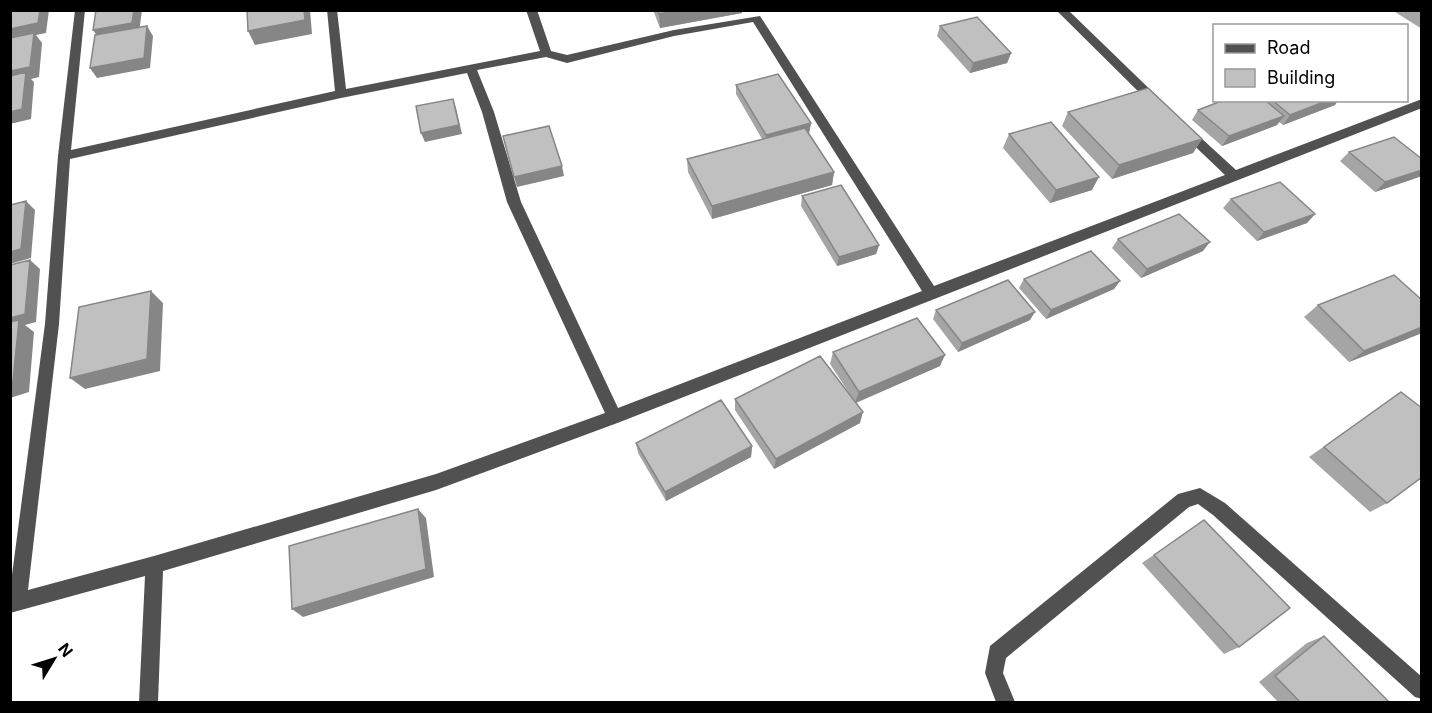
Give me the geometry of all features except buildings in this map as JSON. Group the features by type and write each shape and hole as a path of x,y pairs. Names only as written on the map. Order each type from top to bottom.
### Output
{"street":[{"path":"80,10 64,156 52,324 14,603 154,565 436,482 614,417 1422,103"},
{"path":"332,10 341,94"},
{"path":"531,10 546,53"},
{"path":"1061,10 1233,176"},
{"path":"64,156 341,94 546,53 567,59 754,14 931,293"},
{"path":"471,69 488,112 514,202 614,417"},
{"path":"1005,702 994,673 997,653 1184,500 1200,496 1219,509 1422,690"},
{"path":"148,702 154,565"}]}
